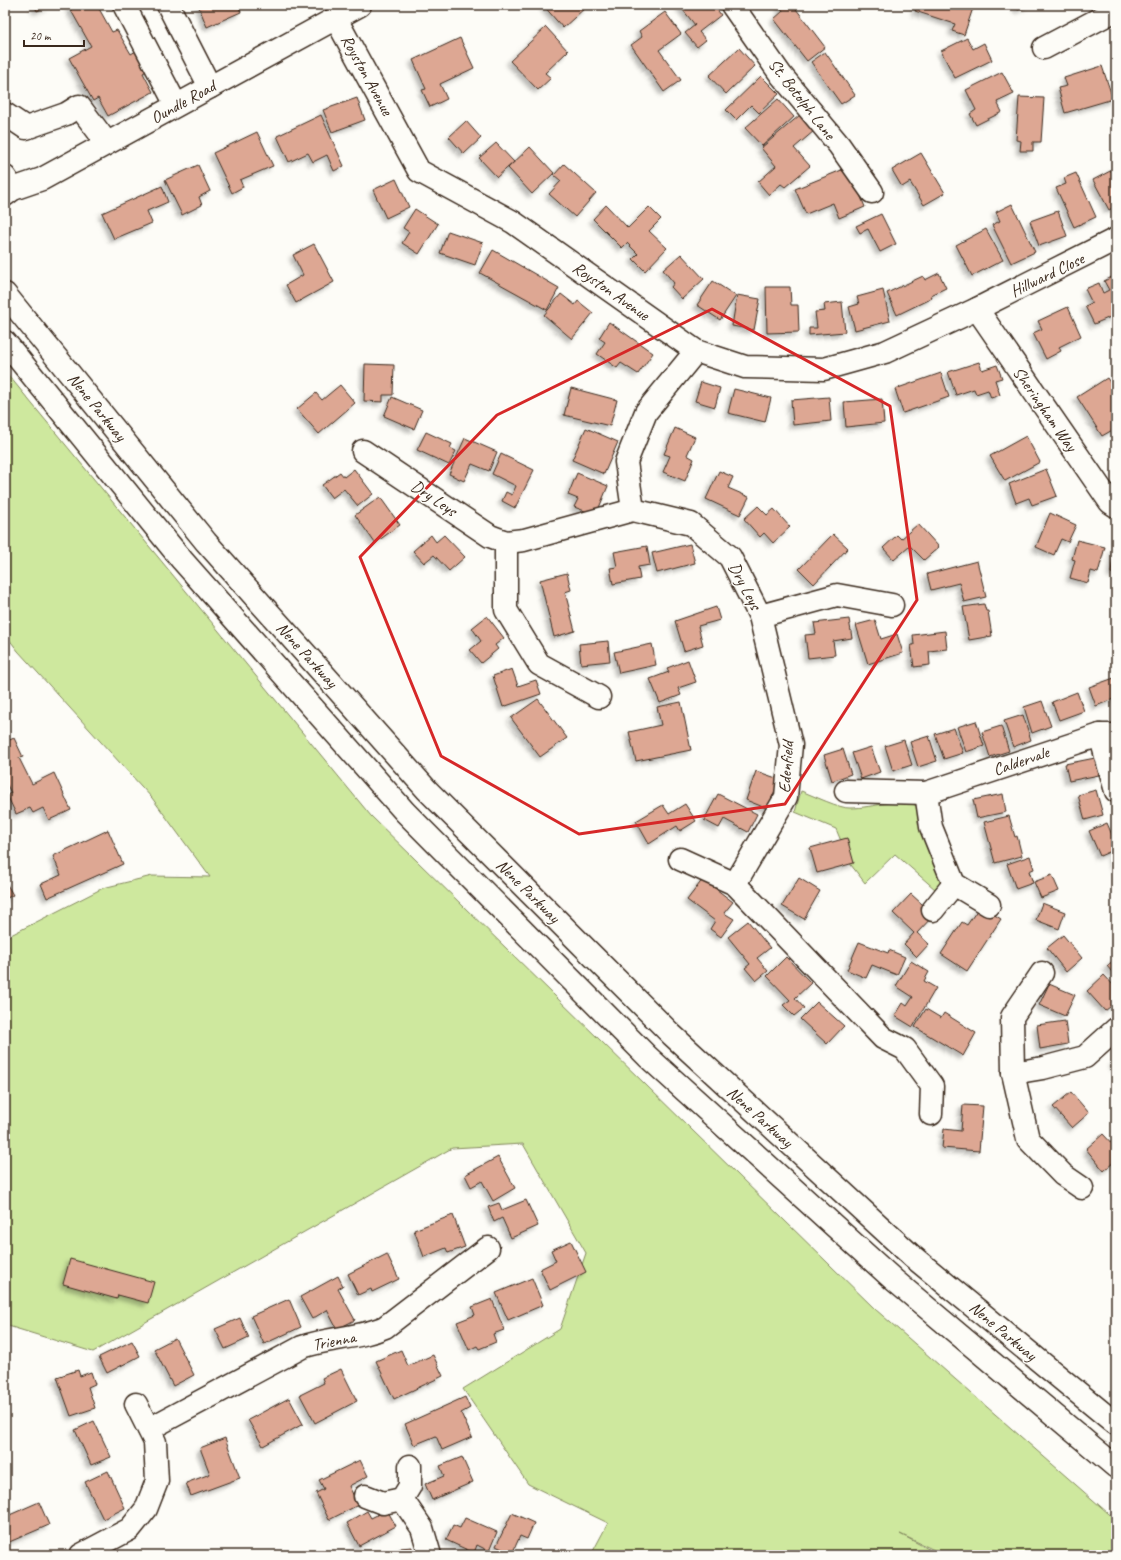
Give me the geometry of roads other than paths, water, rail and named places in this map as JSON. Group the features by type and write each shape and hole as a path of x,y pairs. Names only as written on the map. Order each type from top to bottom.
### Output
{"main road":[{"path":"124,5 176,106"},
{"path":"168,5 210,87"},
{"name":"Oundle Road","path":"8,187 42,179 360,5"},
{"name":"St. Botolph Lane","path":"732,5 781,75 839,145 872,192"},
{"path":"1044,48 1116,10"},
{"name":"Royston Avenue","path":"336,19 420,171 513,222 696,351 745,367 824,370 885,352 977,309"},
{"path":"5,114 26,128 66,114 79,106 107,143"},
{"name":"Hillward Close","path":"977,309 1116,239"},
{"name":"Nene Parkway","path":"5,294 206,542 427,790 672,1035 912,1256 1116,1424"},
{"name":"Sheringham Way","path":"977,309 1110,502 1116,506"},
{"name":"Nene Parkway","path":"5,342 182,560 405,812 648,1057 894,1280 1042,1407 1116,1467"},
{"path":"632,510 626,462 646,412 696,351"},
{"name":"Dry Leys","path":"363,451 490,536 506,542 524,540 632,510 690,524 730,557 760,616 837,595 892,605"},
{"path":"506,542 506,610 539,664 598,697"},
{"name":"Edenfield","path":"735,884 786,797 791,744 760,616"},
{"path":"1108,735 1116,791"},
{"name":"Caldervale","path":"846,791 926,793 1108,735"},
{"path":"926,793 932,827 954,884 989,905"},
{"path":"680,859 735,884 883,1038 905,1049 932,1086 931,1114"},
{"path":"934,910 954,884"},
{"path":"1042,973 1012,1018 1013,1072 1028,1139 1063,1175 1082,1188"},
{"path":"1013,1072 1043,1068 1085,1057 1116,1029"},
{"name":"Trienna","path":"149,1429 302,1347 320,1341 368,1334 385,1327 488,1248"},
{"path":"82,1555 130,1529 146,1509 157,1481 155,1442 136,1404"},
{"path":"1042,1407 1116,1485"},
{"path":"365,1496 383,1503 402,1499 410,1486 410,1466"},
{"path":"402,1499 422,1528 430,1555"}]}
